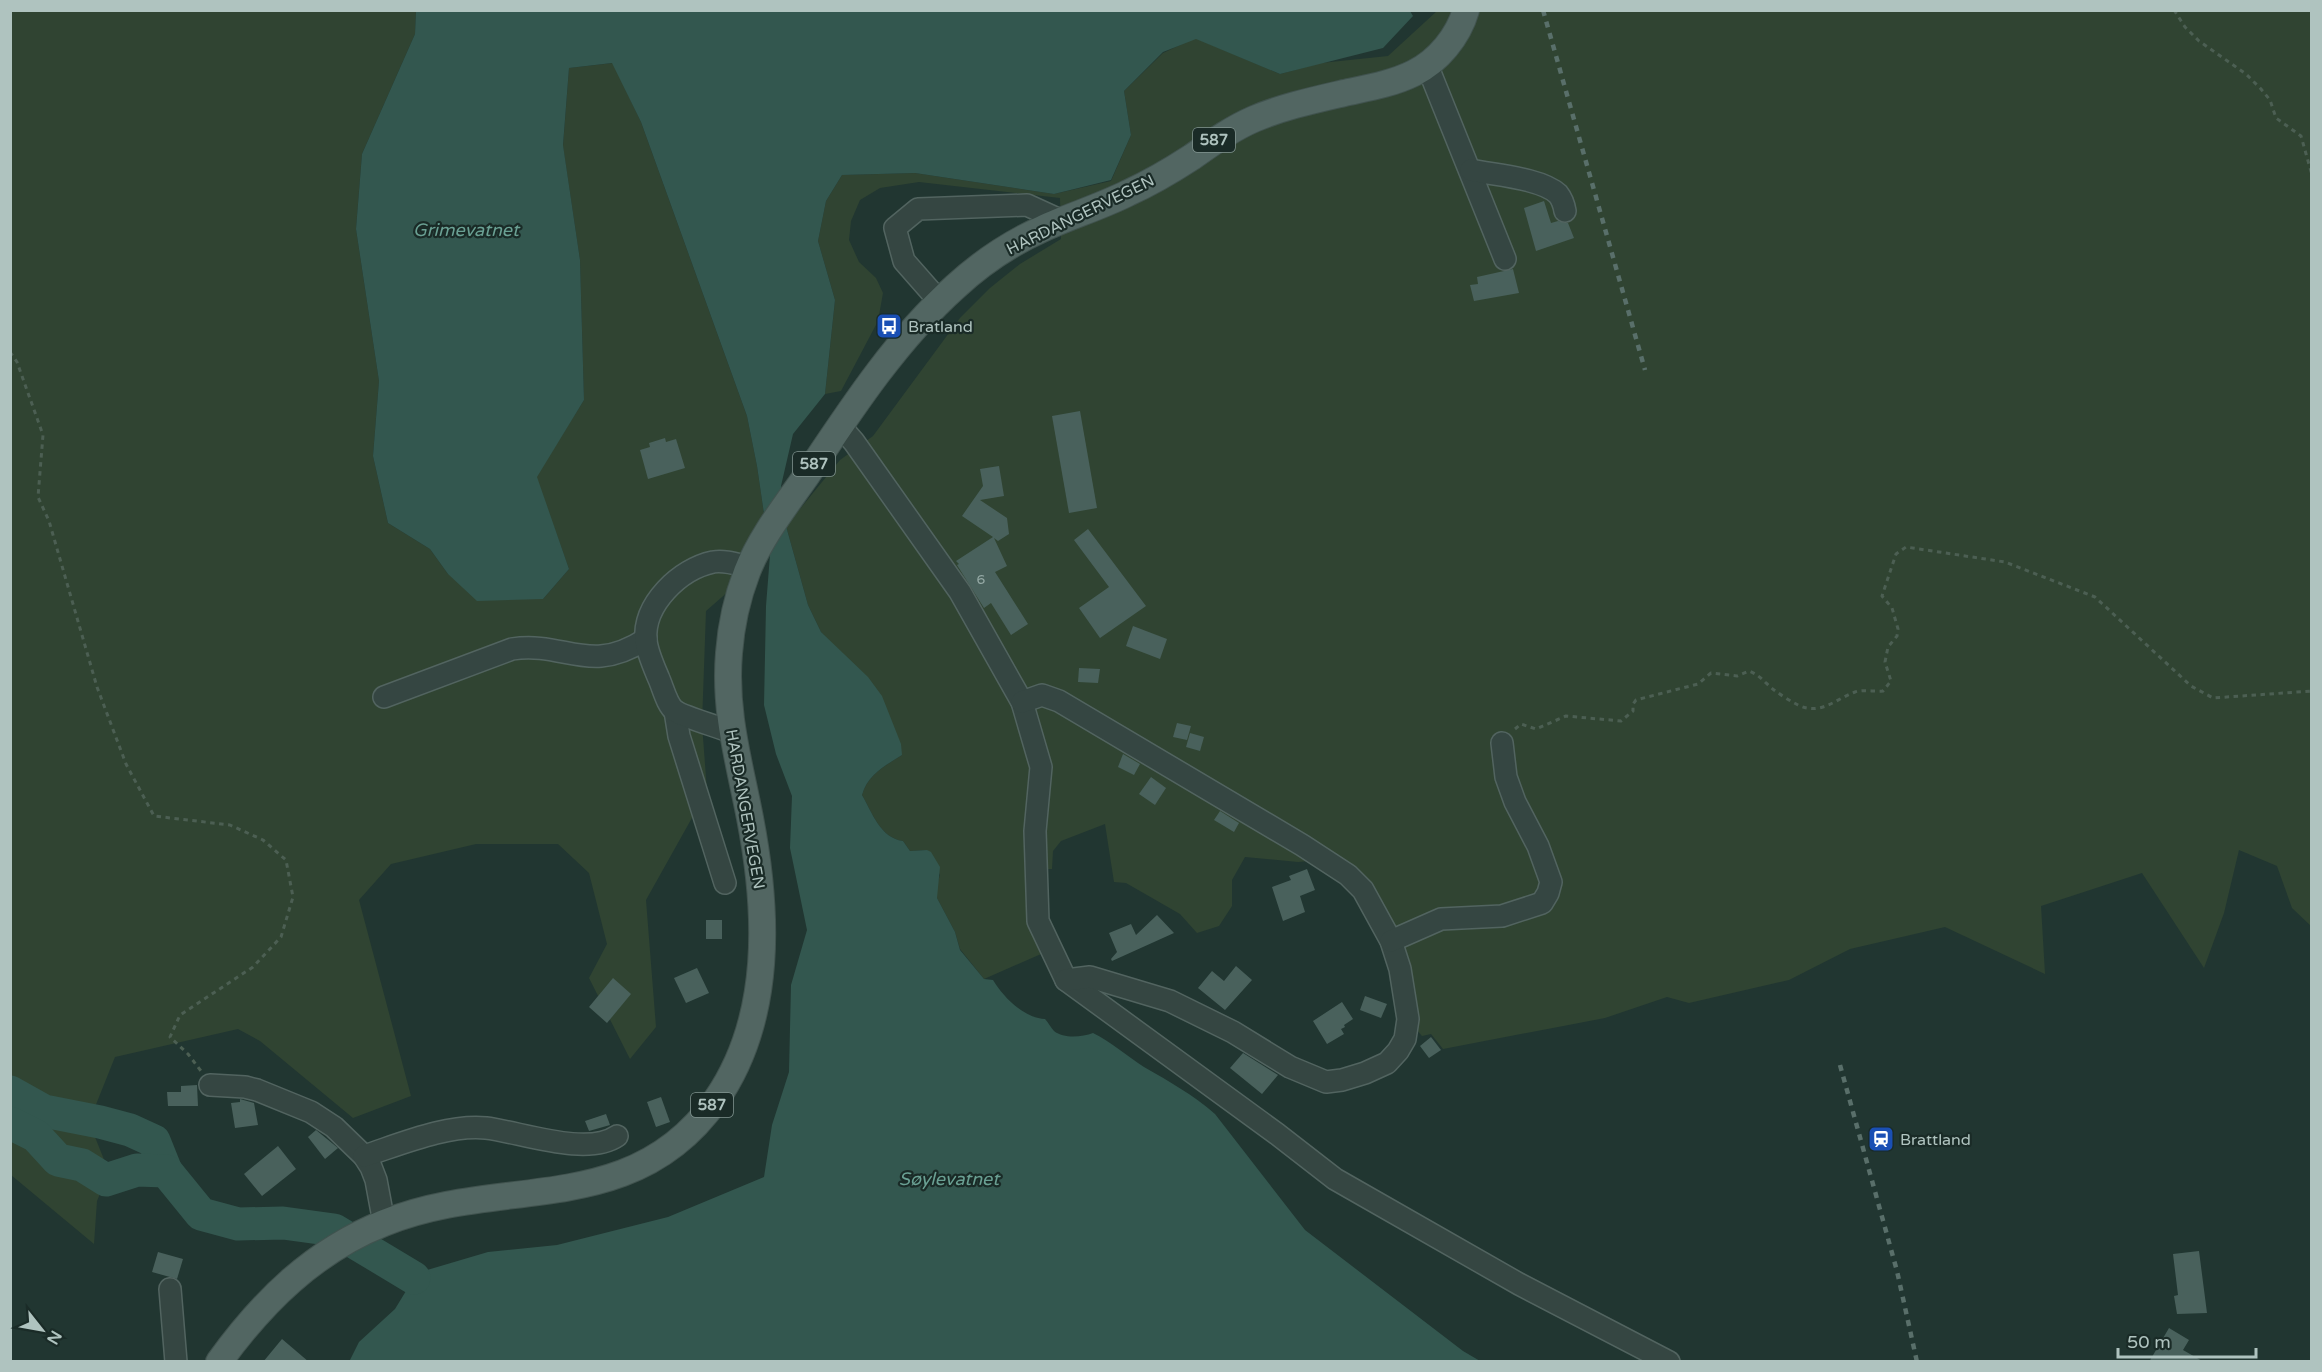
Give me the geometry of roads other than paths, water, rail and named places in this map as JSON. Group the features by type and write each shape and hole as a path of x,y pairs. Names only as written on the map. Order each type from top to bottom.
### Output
{"main road":[{"name":"HARDANGERVEGEN","path":"219,1362 243,1329 271,1298 304,1269 340,1244 384,1223 415,1212 457,1202 524,1196 578,1186 617,1175 653,1160 688,1134 716,1101 736,1067 752,1026 761,946 762,894 757,855 731,732 729,655 733,624 754,557 788,502 860,396 922,321 957,284 996,256 1038,231 1131,192 1190,158 1220,136 1255,118 1302,103 1413,74 1441,53 1453,38 1466,10"}],"street":[{"path":"1427,65 1505,259"},
{"path":"1471,170 1550,189 1561,198 1565,212"},
{"path":"940,302 904,261 895,228 918,209 1027,205 1062,221"},
{"path":"840,426 854,442 960,592 1022,702 1041,767 1035,831 1038,921 1066,980 1335,1179 1519,1284 1669,1362"},
{"path":"384,697 512,649 527,646 585,657 606,657 630,649 646,639 652,610 675,580 695,568 713,562 729,562 754,557"},
{"name":"HARDANGERVEGEN","path":"646,639 655,670 667,699 675,711 679,736 725,883"},
{"path":"1022,702 1042,695 1059,701 1348,875 1363,890 1391,940 1400,969 1408,1018 1405,1039 1387,1063 1365,1073 1326,1082 1290,1067 1233,1032 1170,1001 1090,977 1066,980"},
{"path":"675,711 731,732"},
{"path":"1391,940 1441,920 1502,916 1542,903 1548,893 1551,882 1538,846 1515,802 1506,777 1502,743"},
{"path":"210,1085 257,1090 311,1112 334,1127 364,1156 376,1180 384,1223"},
{"path":"364,1156 459,1128 485,1128 551,1142 603,1143 617,1136"},
{"path":"170,1290 176,1362"}],"water":[{"path":"416,11 1410,11 1413,16 1383,48 1280,74 1196,39 1163,52 1124,91 1131,135 1111,180 1054,194 915,173 842,175 826,201 818,241 835,300 825,394 793,434 781,486 786,526 808,605 821,632 868,677 882,696 901,744 902,755 883,767 868,781 862,795 878,823 888,835 903,841 910,851 927,850 931,852 940,867 937,898 955,932 960,950 984,979 993,980 1003,994 1022,1011 1045,1019 1058,1034 1078,1036 1093,1033 1181,1089 1215,1114 1305,1230 1463,1351 1480,1361 349,1362 359,1342 395,1309 417,1273 488,1252 557,1245 668,1217 764,1177 772,1125 789,1072 791,985 807,930 790,848 792,796 776,754 764,705 766,606 770,555 747,416 641,122 612,63 569,68 563,145 580,260 584,400 537,477 569,569 543,599 477,601 448,574 430,549 388,523 373,456 379,381 356,229 362,154 415,34"}],"waterway":[{"path":"10,1092 44,1111 130,1130 154,1141 166,1171"},
{"path":"10,1123 36,1136 58,1160 82,1165 106,1180 137,1170 166,1171 201,1214 238,1224 283,1223 334,1230 414,1278"}],"railway":[{"path":"1543,10 1645,370"},
{"path":"1840,1065 1897,1271 1917,1362"}],"place":[{"name":"Bratland","path":"889,326"},
{"name":"Brattland","path":"1881,1139"}],"water label":[{"name":"Grimevatnet","path":"466,230"},
{"name":"Søylevatnet","path":"949,1179"}]}
